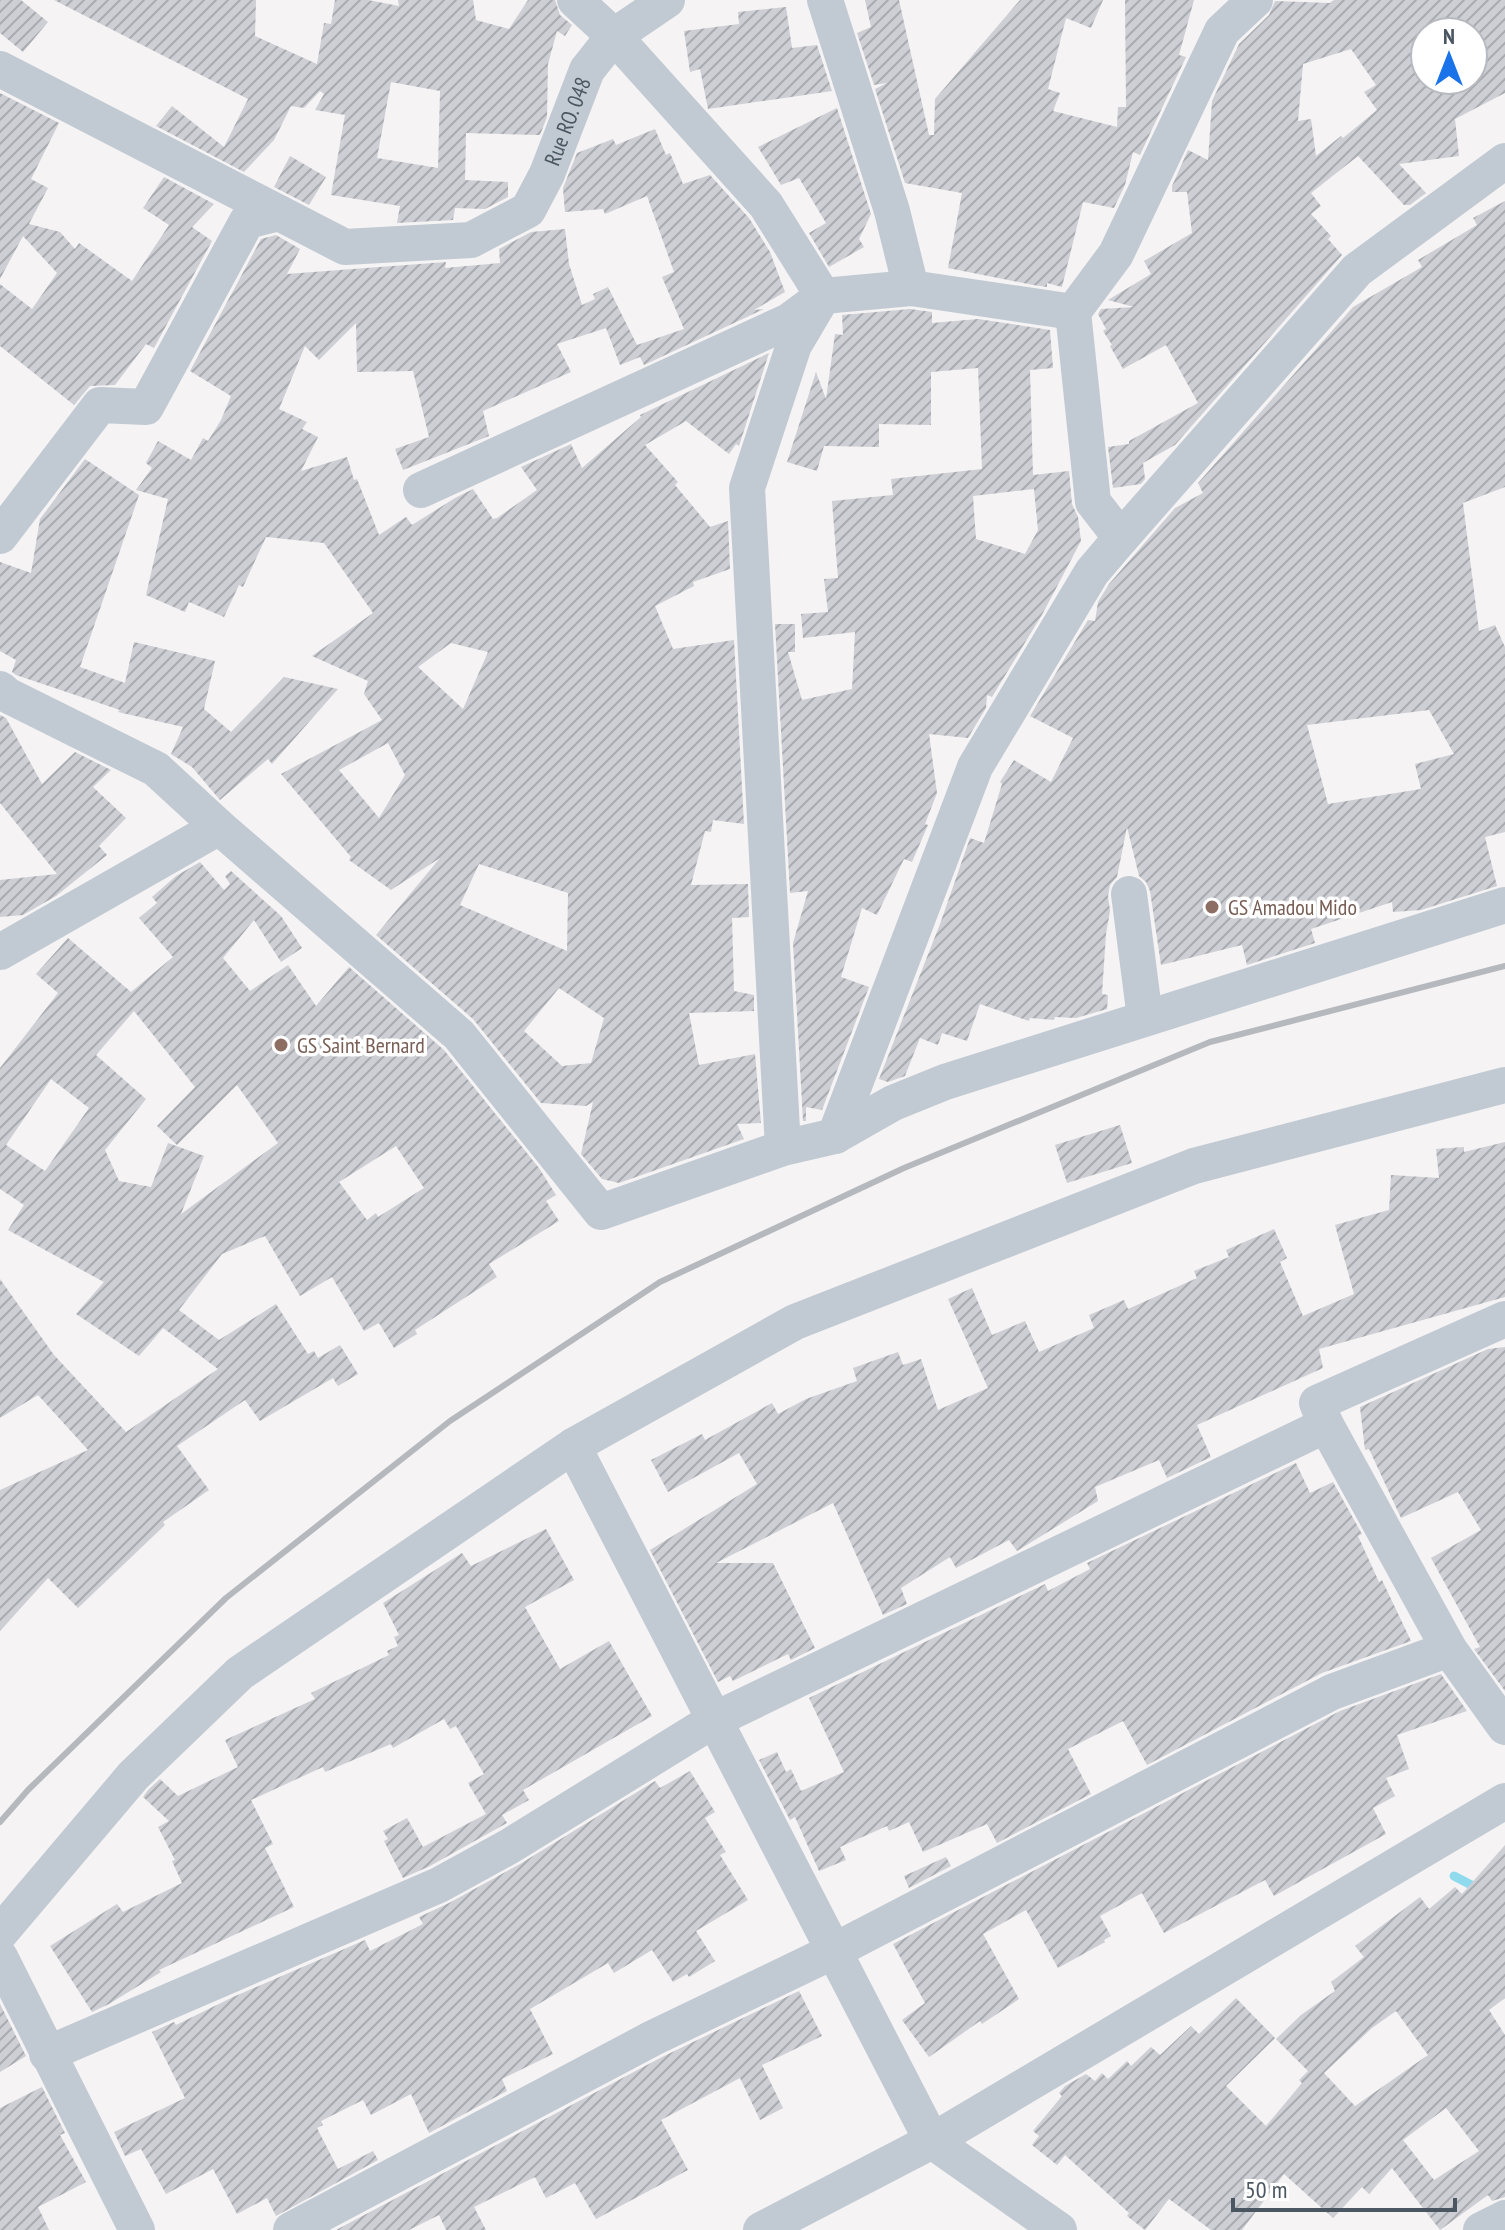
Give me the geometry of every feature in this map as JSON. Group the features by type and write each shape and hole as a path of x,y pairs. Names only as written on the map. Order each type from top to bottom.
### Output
{"street":[{"path":"575,0 614,36 766,205 823,296"},
{"name":"Rue RO. 048","path":"279,213 345,247 471,240 528,210 547,174 587,70 614,36 667,0"},
{"path":"825,0 892,211 911,288"},
{"path":"1121,538 1093,502 1073,312 1116,254 1222,31 1255,0"},
{"path":"0,69 279,213"},
{"path":"835,1136 975,767 1092,572 1357,270 1505,161"},
{"path":"0,536 100,405 146,407 247,221 279,213"},
{"path":"421,490 789,321 823,296 911,288 1073,312"},
{"path":"783,1148 747,488 794,345 823,296"},
{"path":"0,689 156,769 459,1035 601,1212 783,1148 835,1136 893,1103 945,1082 1505,905"},
{"path":"0,952 219,827"},
{"path":"1129,894 1145,1018"},
{"path":"0,1933 133,1776 240,1673 573,1446 795,1322 1194,1166 1505,1085"},
{"path":"1505,1319 1317,1403 1326,1425 1449,1649 1505,1727"},
{"path":"47,2054 439,1885 510,1846 714,1720 1326,1425"},
{"path":"573,1446 932,2141 1059,2230"},
{"path":"291,2230 653,2038 834,1951 1332,1692 1449,1649"},
{"path":"761,2230 932,2141 1505,1801"},
{"path":"0,1957 137,2230"},
{"path":"1481,2230 1505,2218"}],"building":[{"path":"0,0 21,0 48,22 23,52 0,33"},
{"path":"54,0 256,0 255,36 317,64 324,23 331,24 335,0 368,0 399,6 398,0 473,0 476,20 509,29 528,0 555,0 560,15 572,25 565,36 557,31 548,64 547,117 540,135 466,133 465,180 508,182 508,197 485,209 455,208 453,220 397,223 400,206 331,195 345,115 315,110 324,94 320,91 304,108 291,106 274,140 244,172 156,126 172,106 224,147 248,99","holes":["391,82 440,91 438,168 377,158"]},
{"path":"865,0 899,0 929,135 934,135 935,99 1020,0 1103,0 1091,28 1066,18 1048,89 1060,93 1053,111 1117,127 1118,107 1126,107 1125,0 1194,0 1179,55 1186,57 1140,155 1133,152 1125,185 1114,208 1083,202 1062,287 1047,283 1047,287 1033,285 948,268 962,193 905,183 875,89 887,83 874,85 857,33 871,27"},
{"path":"1505,0 1505,93 1455,119 1459,156 1399,164 1426,193 1410,205 1404,205 1358,156 1311,193 1321,206 1311,214 1331,236 1328,239 1342,255 1175,445 1143,463 1145,479 1141,484 1113,488 1108,447 1129,444 1129,441 1198,403 1166,345 1123,369 1103,331 1106,329 1098,314 1101,309 1134,307 1108,300 1151,274 1144,261 1192,233 1187,192 1172,192 1172,186 1188,150 1208,160 1212,101 1239,44 1269,15 1275,1","holes":["1351,49 1376,85 1364,92 1377,110 1316,156 1311,119 1298,121 1303,64"]},
{"path":"786,7 792,48 817,45 832,91 708,109 700,69 690,72 684,31 739,24 738,12"},
{"path":"0,93 59,123 31,179 48,188 29,224 60,232 75,249 79,243 132,281 169,225 143,208 164,177 214,204 192,227 212,241 154,348 146,344 115,385 90,386 74,405 0,346 0,284 32,309 57,273 23,236 0,279"},
{"path":"837,108 871,214 859,239 864,247 829,267 809,233 826,223 799,178 781,185 758,147"},
{"path":"655,129 666,155 670,153 683,184 710,175 749,218 770,252 785,292 754,310 764,309 644,365 640,357 620,365 606,328 557,344 571,372 483,411 489,436 403,470 395,449 429,437 413,371 357,372 356,323 319,360 305,346 279,409 307,422 302,429 318,437 301,471 347,457 379,535 406,517 412,525 473,489 493,519 497,518 537,490 521,467 571,444 582,468 640,415 769,353 739,446 736,444 729,454 686,421 645,445 678,482 675,485 710,527 728,521 730,569 693,582 694,586 655,606 673,649 734,640 744,824 713,820 711,832 705,831 691,885 748,884 749,917 732,918 734,991 754,995 754,1011 689,1013 699,1065 755,1054 761,1123 737,1124 744,1139 619,1183 602,1179 581,1154 593,1102 586,1106 541,1103 473,1019 376,935 440,858 391,890 349,860 351,857 281,774 382,720 364,694 368,681 312,656 373,613 324,543 266,537 243,587 239,585 224,617 189,602 185,612 146,595 168,499 136,490 152,468 146,463 158,441 191,460 203,438 208,441 221,420 231,396 190,371 261,239 276,235 300,249 287,274 446,262 445,268 500,263 499,249 531,232 565,229 569,264 582,305 595,299 593,294 608,287 637,345 684,329 662,277 674,272 647,196 605,214 603,209 565,212 563,188 577,153 613,139 616,145","holes":["451,643 488,652 463,709 418,667","388,743 405,775 379,818 339,770","479,864 568,893 567,951 460,905","559,988 604,1018 591,1063 562,1066 524,1031"]},
{"path":"290,156 326,177 309,205 274,187"},
{"path":"1505,201 1505,487 1463,503 1479,631 1495,625 1505,647 1505,832 1485,837 1497,886 1421,910 1393,912 1392,902 1311,929 1315,943 1247,965 1242,945 1161,965 1150,891 1139,876 1127,827 1117,877 1110,885 1108,896 1110,911 1102,994 1108,995 1107,1009 1076,1018 1030,1018 1029,1021 980,1004 967,1041 942,1033 938,1045 920,1038 905,1076 888,1082 879,1079 970,838 984,843 1002,784 1000,782 1014,760 1051,782 1073,738 1030,716 1088,620 1095,621 1098,602 1109,584 1175,508 1203,493 1198,483 1353,307 1422,267 1418,260 1477,225 1473,218","holes":["1429,710 1454,754 1415,764 1421,789 1328,804 1307,725"]},
{"path":"910,309 932,312 932,323 978,319 1050,330 1053,368 1030,370 1033,475 1069,471 1072,504 1078,517 1081,541 1043,613 992,697 987,695 986,708 968,738 929,734 937,793 925,824 928,825 912,862 904,859 877,915 862,908 841,977 869,987 822,1110 806,1107 806,1121 803,1121 793,943 808,891 790,893 775,624 795,624 795,652 788,652 802,700 852,689 855,632 803,638 801,614 828,612 824,579 838,578 832,501 893,495 891,479 982,469 978,368 931,372 931,425 879,424 879,447 824,446 817,471 787,462 816,372 826,399 835,334 843,335 842,315","holes":["1034,489 1038,530 1025,554 976,539 973,496"]},
{"path":"85,459 139,495 80,667 125,683 134,642 215,661 204,709 231,732 284,677 338,689 272,764 268,759 220,800 192,767 171,754 183,727 118,712 120,710 16,675 12,672 16,660 0,651 0,562 31,573 40,519"},
{"path":"0,715 6,718 42,784 75,752 111,770 93,787 126,818 99,846 107,855 56,896 23,915 0,917 0,880 57,874 0,803"},
{"path":"200,862 224,890 230,884 225,876 231,871 281,916 302,948 281,962 254,920 223,958 250,991 288,965 316,1006 349,967 444,1050 539,1168 556,1195 546,1201 559,1221 489,1264 497,1277 415,1330 417,1334 394,1348 379,1323 364,1331 332,1277 300,1296 265,1236 222,1254 179,1310 219,1340 276,1304 308,1354 314,1351 318,1358 340,1345 358,1374 338,1386 333,1378 260,1421 245,1400 177,1446 209,1490 163,1522 165,1525 78,1608 48,1578 0,1631 0,1490 88,1450 38,1395 0,1418 0,1279 54,1355 126,1432 218,1369 163,1328 139,1356 76,1314 104,1282 8,1230 24,1205 0,1189 0,1068 58,993 36,974 68,938 131,992 173,957 139,918 157,903 152,897 176,876","holes":["134,1011 195,1087 157,1126 177,1145 237,1085 278,1143 181,1214 204,1156 168,1143 151,1187 119,1181 105,1150 146,1099 96,1055","51,1079 89,1108 45,1171 6,1145","396,1146 424,1188 378,1217 376,1213 367,1220 339,1182"]},
{"path":"1120,1125 1132,1163 1067,1183 1055,1145"},
{"path":"1505,1142 1505,1297 1319,1349 1323,1368 1197,1425 1211,1457 1167,1478 1159,1460 1095,1487 1098,1501 1017,1551 1009,1540 956,1568 950,1557 901,1588 907,1604 883,1615 833,1503 716,1563 773,1563 815,1648 791,1660 788,1654 733,1681 730,1676 718,1682 650,1550 757,1484 739,1453 668,1492 651,1460 702,1434 705,1440 772,1403 778,1414 806,1399 857,1381 853,1368 898,1352 903,1365 921,1359 938,1410 988,1388 948,1299 972,1288 992,1335 1025,1321 1039,1352 1094,1328 1089,1315 1124,1300 1128,1309 1197,1278 1194,1271 1229,1257 1226,1250 1274,1229 1287,1258 1280,1262 1303,1316 1354,1294 1335,1225 1389,1210 1391,1175 1439,1178 1436,1149 1464,1147 1464,1152"},
{"path":"1505,1347 1505,1691 1474,1649 1480,1647 1431,1558 1481,1530 1458,1492 1401,1518 1369,1449 1365,1450 1360,1407 1488,1349"},
{"path":"1296,1463 1310,1493 1333,1482 1362,1534 1358,1536 1379,1582 1382,1580 1411,1641 1322,1673 1147,1765 1123,1721 1068,1749 1091,1794 997,1843 987,1824 923,1852 909,1822 889,1831 887,1826 840,1847 846,1860 819,1871 795,1817 790,1820 759,1760 777,1752 786,1772 791,1769 801,1791 844,1772 809,1698 1045,1584 1048,1591 1090,1569 1087,1563"},
{"path":"546,1529 574,1580 525,1607 560,1669 609,1641 652,1716 523,1790 529,1800 502,1815 507,1823 403,1878 384,1841 388,1839 383,1831 407,1818 423,1847 486,1814 468,1783 484,1774 456,1726 450,1729 444,1719 393,1748 391,1744 325,1772 323,1767 251,1800 273,1844 265,1848 294,1907 159,1970 161,1972 92,2012 50,1946 117,1904 123,1912 182,1883 172,1861 175,1860 158,1827 169,1821 143,1797 148,1790 160,1779 178,1796 238,1767 225,1740 315,1699 311,1693 389,1655 387,1651 398,1646 394,1637 399,1635 383,1603 462,1553 471,1566"},
{"path":"1441,1674 1467,1711 1397,1735 1409,1769 1386,1778 1395,1796 1373,1808 1386,1834 1274,1896 1265,1880 1164,1933 1142,1893 1100,1916 1111,1936 1105,1942 1058,1968 1026,1910 983,1934 1019,1999 982,2024 980,2021 929,2057 902,2020 925,2003 893,1944 1340,1711"},
{"path":"690,1771 715,1812 705,1818 726,1852 720,1855 748,1900 696,1931 715,1961 689,1977 687,1974 673,1982 652,1950 614,1973 608,1963 530,2009 553,2054 502,2079 507,2091 429,2133 411,2094 371,2115 363,2100 321,2121 323,2125 317,2128 338,2169 373,2151 378,2160 276,2216 267,2198 237,2214 213,2169 166,2194 141,2149 125,2156 114,2132 185,2098 152,2032 174,2022 176,2025 365,1940 370,1951 423,1924 419,1917 520,1864 655,1781 660,1788"},
{"path":"1505,1845 1505,1998 1489,2010 1505,2035 1505,2197 1492,2201 1488,2195 1440,2230 1392,2168 1369,2194 1362,2187 1333,2218 1284,2174 1242,2230 1211,2230 1169,2199 1145,2230 1065,2155 1057,2165 1032,2145 1039,2136 1033,2131 1062,2096 1059,2093 1065,2086 1086,2074 1095,2081 1102,2073 1108,2079 1127,2061 1131,2066 1151,2047 1160,2055 1191,2026 1199,2034 1236,1998 1275,2038 1226,2086 1266,2126 1302,2083 1299,2080 1308,2071 1276,2039 1301,2015 1335,1991 1331,1982 1364,1957 1355,1946 1420,1897 1429,1909 1455,1887 1462,1894","holes":["1396,2011 1428,2055 1355,2106 1324,2073 1372,2028","1446,2108 1479,2151 1434,2180 1403,2140"]},
{"path":"946,1857 951,1866 909,1888 904,1876"},
{"path":"799,1991 822,2036 762,2065 783,2108 760,2120 740,2078 661,2120 688,2170 596,2219 575,2183 546,2198 535,2177 474,2207 486,2230 446,2230 439,2215 409,2230 336,2230 662,2057"},
{"path":"0,2004 26,2056 0,2072"},
{"path":"42,2087 65,2133 60,2135 86,2182 38,2207 49,2230 0,2230 0,2108"}],"waterway":[{"path":"1454,1876 1479,1889"}],"railway":[{"path":"0,1822 28,1790 226,1598 450,1421 660,1282 904,1168 1210,1042 1505,966"}],"place":[{"name":"GS Amadou Mido","path":"1212,907"},
{"name":"GS Saint Bernard","path":"281,1045"}]}
